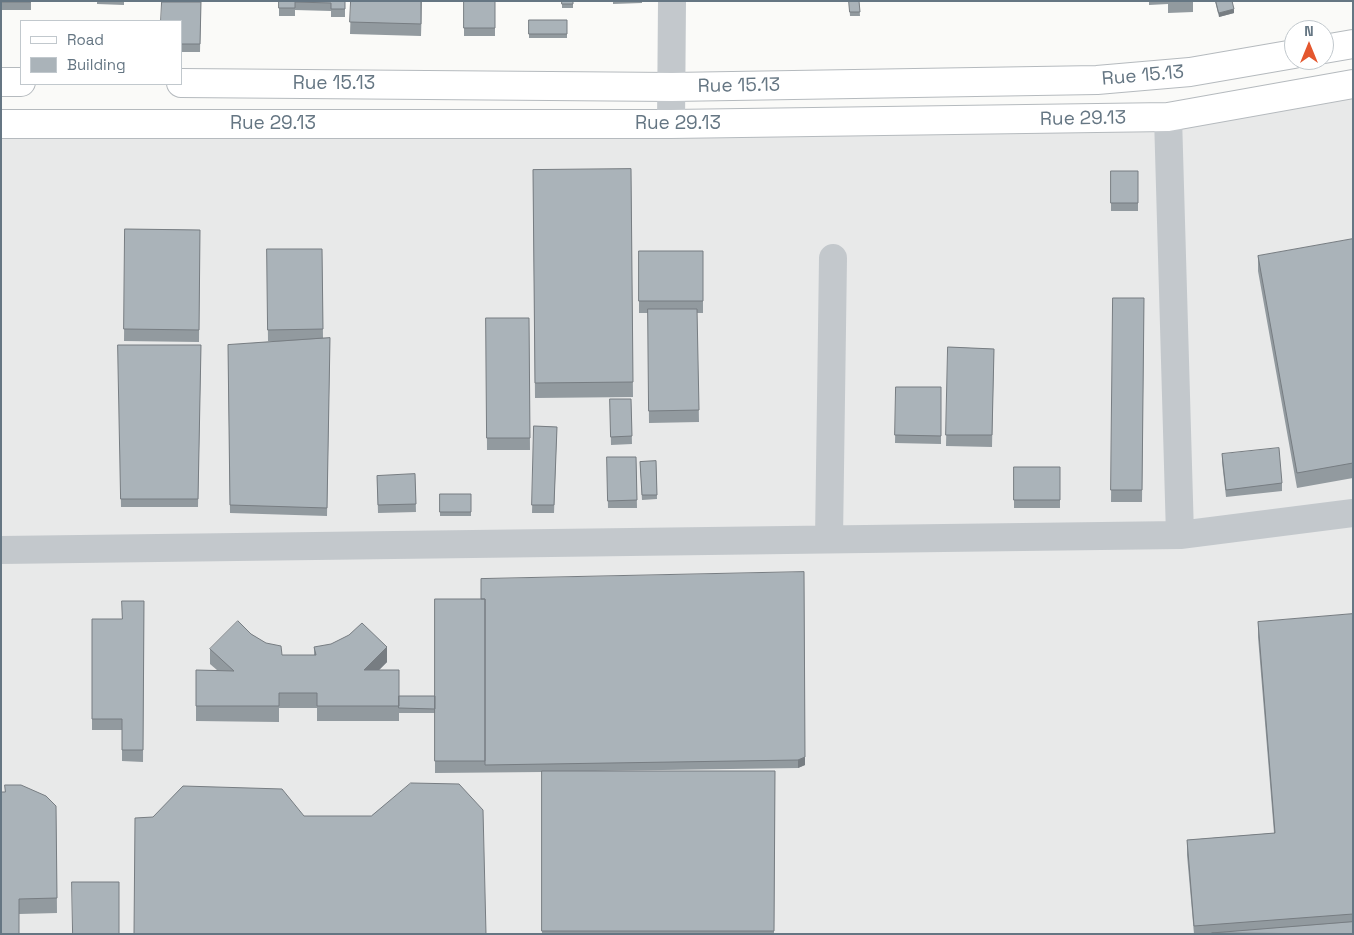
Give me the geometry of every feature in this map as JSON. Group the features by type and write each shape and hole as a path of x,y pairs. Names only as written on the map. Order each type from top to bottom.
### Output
{"main road":[{"path":"1334,47 1353,44"},
{"name":"Rue 15.13","path":"182,83 672,87 1097,80 1190,72 1284,56"},
{"path":"1,82 20,82"},
{"name":"Rue 29.13","path":"1,124 671,124 1168,118 1353,84"}],"street":[{"path":"671,124 672,1"},
{"path":"1168,118 1180,535"},
{"path":"830,539 833,258"},
{"path":"1,550 1180,535 1353,513"}],"shaded area":[{"path":"1353,83 1353,934 1,934 1,124 1168,117"}],"building":[{"path":"31,1 31,2 1,2"},
{"path":"279,1 345,1 345,9 331,9 331,3 295,2 295,8 279,8"},
{"path":"351,1 421,1 421,24 350,22"},
{"path":"464,1 495,1 495,28 464,28"},
{"path":"562,1 573,1 573,4 562,4"},
{"path":"849,1 859,1 860,12 850,12"},
{"path":"1216,1 1232,1 1234,9 1219,13"},
{"path":"162,2 201,2 200,44 182,44 182,20 161,20"},
{"path":"529,20 567,20 567,34 529,34"},
{"path":"631,169 633,382 535,383 533,170"},
{"path":"1111,171 1138,171 1138,203 1111,203"},
{"path":"125,229 200,230 199,330 124,329"},
{"path":"1353,239 1353,463 1297,473 1258,256"},
{"path":"267,249 322,249 323,329 268,330"},
{"path":"639,251 703,251 703,301 639,301"},
{"path":"1113,298 1144,298 1142,490 1111,490"},
{"path":"648,309 697,309 699,410 649,411"},
{"path":"486,318 529,318 530,438 487,438"},
{"path":"330,338 327,508 230,505 228,345"},
{"path":"118,345 201,345 198,499 121,499"},
{"path":"948,347 994,349 992,435 946,435"},
{"path":"896,387 941,387 941,436 895,435"},
{"path":"610,399 631,399 632,436 611,437"},
{"path":"534,426 557,427 554,505 532,505"},
{"path":"1279,448 1282,483 1226,490 1222,454"},
{"path":"607,457 636,457 637,500 608,501"},
{"path":"656,461 657,495 642,495 640,462"},
{"path":"1014,467 1060,467 1060,500 1014,500"},
{"path":"415,474 416,504 378,505 377,476"},
{"path":"440,494 471,494 471,512 440,512"},
{"path":"804,572 805,757 798,760 485,765 485,599 481,599 481,579"},
{"path":"435,599 485,599 485,761 435,761"},
{"path":"122,601 144,601 143,750 122,750 122,719 92,719 92,619 122,619"},
{"path":"1353,614 1353,914 1194,926 1187,840 1275,833 1258,622"},
{"path":"238,621 251,634 266,643 281,646 282,655 316,655 314,647 331,644 349,635 362,623 387,647 364,670 399,670 399,706 317,706 317,693 279,693 279,706 196,706 196,670 234,671 210,649"},
{"path":"399,696 435,696 435,709 399,708"},
{"path":"542,771 775,771 774,931 542,931"},
{"path":"411,783 459,784 483,810 486,934 134,934 135,818 153,817 183,786 282,789 304,816 371,816"},
{"path":"5,785 21,785 46,796 56,806 57,898 19,899 19,934 1,934 1,792 5,792"},
{"path":"72,882 119,882 119,934 73,934"},
{"path":"1353,922 1353,934 1212,933"}]}
